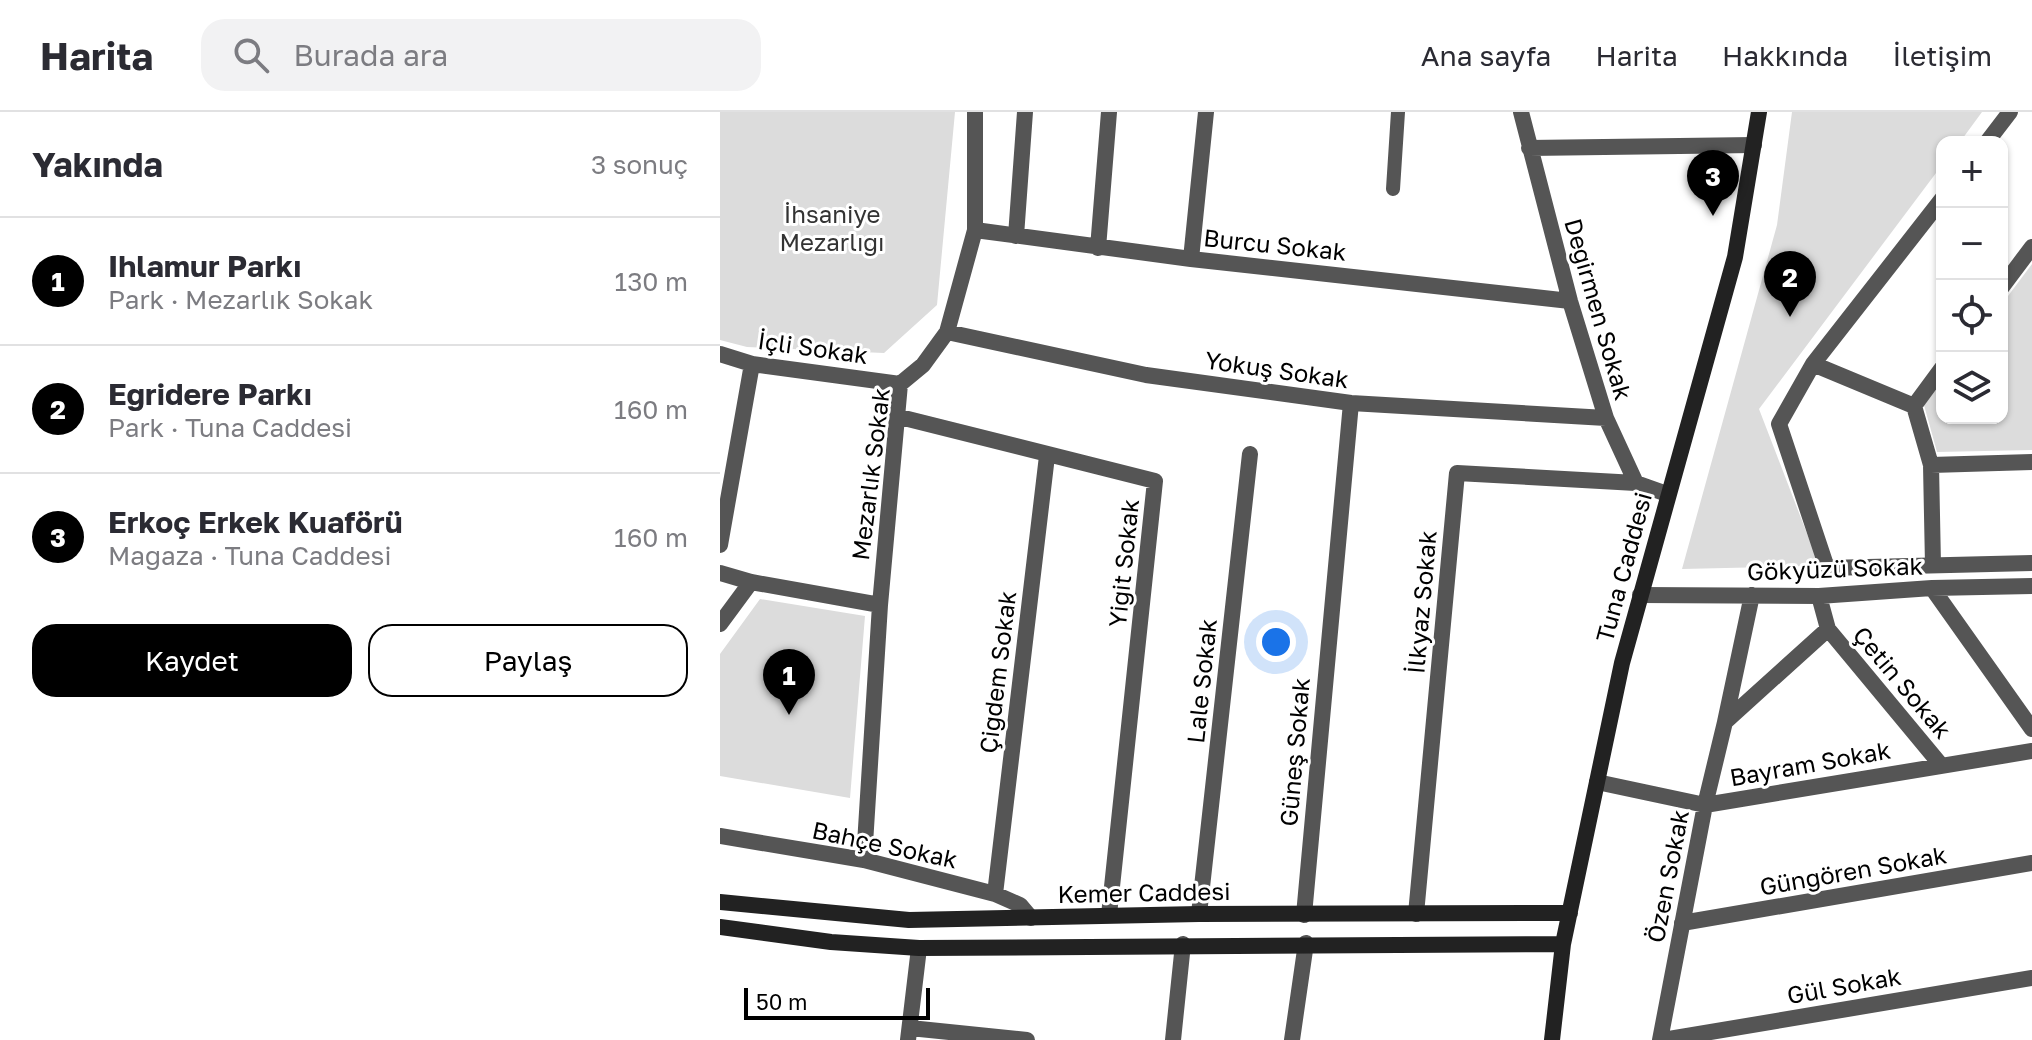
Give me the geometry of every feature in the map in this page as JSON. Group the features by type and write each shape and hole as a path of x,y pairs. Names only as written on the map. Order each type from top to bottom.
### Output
{"street":[{"name":"Mezarlık Sokak","path":"864,860 880,605 900,384 923,365 947,332 975,230 975,112"},
{"path":"1016,236 1025,112"},
{"path":"1098,248 1109,112"},
{"path":"1191,259 1206,112"},
{"name":"Değirmen Sokak","path":"1521,112 1570,301 1606,418 1636,483"},
{"name":"Tuna Caddesi","path":"1552,1040 1563,944 1622,663 1735,257 1759,112"},
{"path":"1992,136 2010,112"},
{"path":"1529,148 1754,145"},
{"path":"1936,207 1813,364 1779,424 1827,568 2032,563"},
{"name":"Burcu Sokak","path":"975,230 1098,248 1570,301"},
{"path":"2007,280 2032,247"},
{"name":"Yokuş Sokak","path":"947,332 1146,375 1351,403 1606,418"},
{"name":"İçli Sokak","path":"720,354 752,364 900,384"},
{"path":"720,545 752,364"},
{"path":"1813,364 1914,406"},
{"path":"1914,406 1936,376"},
{"name":"Güneş Sokak","path":"1304,915 1351,403"},
{"path":"1914,406 1931,465 1933,565"},
{"name":"Yiğit Sokak","path":"896,416 1155,481 1109,915"},
{"name":"Lale Sokak","path":"1199,914 1250,454"},
{"name":"Çiğdem Sokak","path":"995,894 1047,456"},
{"path":"1931,465 2032,462"},
{"name":"İlkyaz Sokak","path":"1416,914 1457,473 1636,483"},
{"path":"1636,483 1667,494"},
{"path":"720,573 751,582 880,605"},
{"path":"720,624 751,582"},
{"name":"Gökyüzü Sokak","path":"1640,595 1819,596 1932,588 2032,586"},
{"path":"1932,588 2032,729"},
{"name":"Özen Sokak","path":"1662,1040 1705,805 1752,595"},
{"path":"1725,722 1828,629 1819,596"},
{"name":"Çetin Sokak","path":"1828,629 1941,765"},
{"name":"Bayram Sokak","path":"1597,782 1705,805 2032,751"},
{"name":"Bahçe Sokak","path":"720,836 864,860 995,894 1020,905 1031,918"},
{"name":"Güngören Sokak","path":"1682,923 2032,863"},
{"name":"Kemer Caddesi","path":"720,902 909,920 1199,914 1570,913"},
{"path":"720,927 831,942 919,948 1306,943 1563,944"},
{"path":"1292,1040 1306,943"},
{"path":"1173,1040 1183,944"},
{"path":"919,948 909,1034 1027,1040"},
{"name":"Gül Sokak","path":"1662,1040 2032,978"}],"lane":[{"path":"1393,189 1398,112"}],"green space":[{"name":"İhsaniye Mezarlığı","path":"720,112 955,112 937,305 884,353 747,347 720,340"},
{"path":"1792,112 1982,112 1964,136 1936,136 1936,173 1759,409 1816,557 1811,566 1682,569 1777,225"},
{"path":"2032,264 2032,450 1937,452 1924,405 1936,390 1936,424 2008,424 2008,296"},
{"path":"760,599 865,616 850,798 720,776 720,654"}],"place":[{"name":"Erkoç Erkek Kuaförü","path":"1713,216"},
{"name":"Eğridere Parkı","path":"1790,317"},
{"name":"Ihlamur Parkı","path":"789,715"}]}
